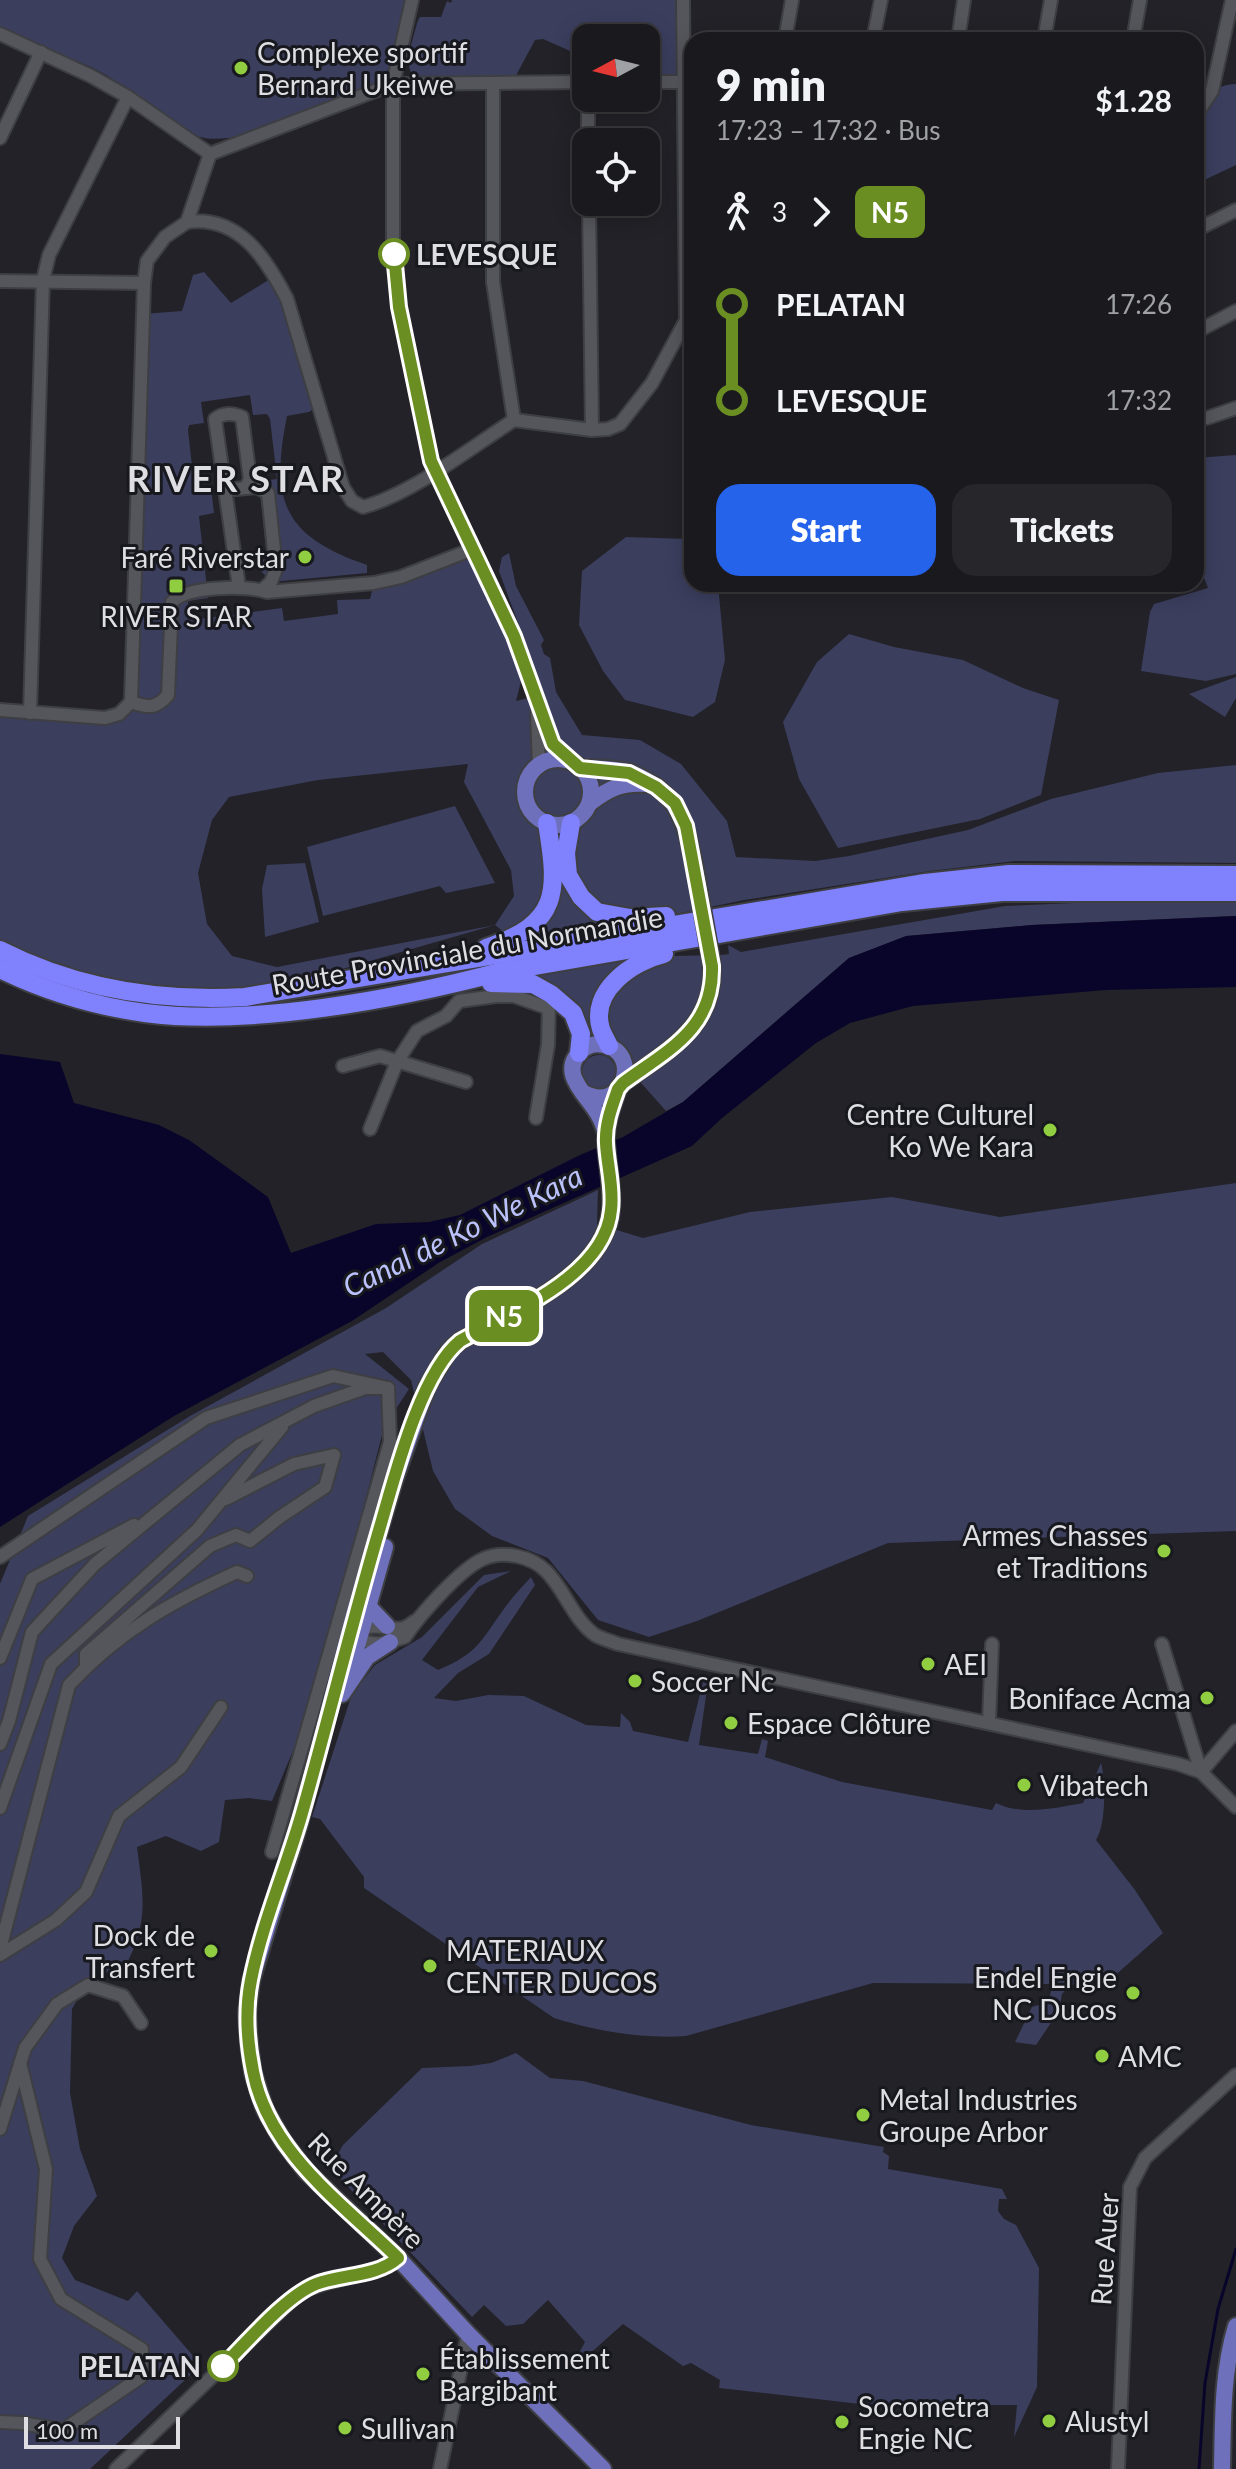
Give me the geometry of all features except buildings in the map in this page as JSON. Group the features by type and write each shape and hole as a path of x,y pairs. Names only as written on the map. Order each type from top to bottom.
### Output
{"highway":[{"path":"435,965 506,942 539,920 553,897 553,866 547,823"},
{"path":"571,823 566,853 568,875 581,897 597,912 630,918 734,924"},
{"name":"Route Provinciale du Normandie","path":"0,969 55,992 115,1008 146,1013 211,1016 338,1005 458,983 925,883 1009,874 1236,875"},
{"name":"Route Provinciale du Normandie","path":"0,950 61,977 106,989 208,999 245,997 435,965 902,902 1002,892 1236,892"},
{"path":"614,1050 600,1027 600,1007 618,977 643,959 699,946 734,924"},
{"path":"458,983 533,984 549,1001 573,1013 581,1034 579,1053"}],"main road":[{"path":"584,1093 605,1097 691,1030 707,1008 712,984 711,959 686,826 675,803 649,784 629,773 553,760 539,766 529,777 526,797 533,813 547,823 563,825 579,818 590,803 610,787 649,784"},
{"path":"576,765 590,784 590,803"},
{"path":"606,1138 599,1115 574,1081 575,1059 579,1053 593,1045 633,1059 669,1050"},
{"path":"606,1138 625,1068 614,1050"},
{"name":"Rue Ampère","path":"603,2469 468,2334 398,2258 306,2171 265,2110 253,2073 247,2013 251,1981 308,1791 344,1651 379,1530 427,1387 449,1350 460,1341 558,1286 587,1261 604,1236 611,1209 606,1138"},
{"name":"Rue Ampère","path":"308,1791 319,1772 368,1606 402,1485 417,1414"},
{"path":"342,1694 367,1657 388,1634 368,1606"},
{"path":"1222,2469 1224,2393 1236,2326"}],"street":[{"path":"412,0 393,84 393,247 399,307 428,449 435,471 514,636 553,744 576,765"},
{"path":"660,82 684,82 683,0"},
{"path":"786,32 792,0"},
{"path":"875,32 881,0"},
{"path":"959,32 964,0"},
{"path":"1045,32 1051,0"},
{"path":"1134,32 1140,0"},
{"path":"1204,103 1212,91 1232,0"},
{"path":"0,34 128,97 210,154"},
{"path":"0,138 41,52"},
{"path":"210,154 393,84 572,82"},
{"path":"493,83 493,282 514,420"},
{"path":"30,713 43,280 49,255 128,97"},
{"path":"187,222 210,154"},
{"path":"1204,226 1236,210"},
{"path":"589,216 592,430"},
{"path":"0,710 105,718 119,714 131,702 144,283 147,261 165,237 187,222 199,220 223,225 242,234 275,276 287,299 343,487 352,501 363,507 375,504 435,471 514,420 592,430 620,424 652,383 684,324"},
{"path":"0,281 144,283"},
{"path":"1204,328 1236,311"},
{"path":"1204,417 1236,408"},
{"path":"239,587 215,419 220,415 234,413 242,417 250,479 246,488"},
{"path":"226,490 257,487 268,493 276,569 271,582 262,590"},
{"path":"131,702 148,708 159,705 168,695 172,602 178,595 239,587 262,590 374,583 401,577 473,549"},
{"path":"536,701 539,766"},
{"path":"370,1129 397,1062 417,1031 446,1016 459,1001 496,996 549,1001 548,1045 536,1118"},
{"path":"343,1066 380,1056 466,1082"},
{"path":"0,1557 206,1418 333,1376 388,1388"},
{"path":"0,1744 32,1632 95,1564 240,1445 314,1406 365,1388 388,1388"},
{"path":"272,1852 390,1442 388,1388"},
{"path":"0,1808 51,1664 197,1530 288,1420"},
{"path":"86,1667 86,1654 210,1546 236,1535 250,1541 325,1487 334,1455 294,1464 220,1502"},
{"path":"0,1658 32,1579 156,1514"},
{"path":"344,1651 359,1633 379,1530"},
{"path":"359,1633 376,1644 388,1634 405,1637 415,1621 481,1560 500,1555 519,1557 541,1566 549,1574 584,1624 597,1636 618,1644 1178,1764 1201,1772 1236,1807"},
{"path":"0,1952 69,1685 131,1628 237,1572 247,1576"},
{"path":"989,1722 992,1644"},
{"path":"1162,1644 1201,1772"},
{"path":"0,1952 56,1920 86,1892 119,1816 181,1767 221,1707"},
{"path":"1201,1772 1236,1731"},
{"path":"0,2129 25,2048 57,2004 88,1985 123,1996 141,2023"},
{"path":"0,2422 63,2430 141,2377 142,2349 61,2299 40,2259 46,2169 20,2063"},
{"name":"Rue Auer","path":"1118,2469 1130,2187 1145,2158 1236,2075"},
{"path":"116,2469 299,2293 316,2284 378,2269 398,2258"},
{"path":"440,2469 468,2334"}],"shaded area":[{"name":"Complexe sportif Bernard Ukeiwe","path":"0,0 409,0 395,56 377,83 240,137 213,139 183,130 93,68 40,52 0,34"},
{"path":"452,0 683,0 684,82 660,82 660,24 572,24 572,52 543,39 535,40 512,83 413,80 407,59 418,20 420,17 441,17 447,1 451,3"},
{"path":"1236,84 1236,165 1204,180 1204,102 1220,87"},
{"path":"204,272 231,303 275,276 319,405 309,412 287,416 282,446 283,493 289,512 300,528 339,554 367,565 367,573 271,582 252,561 267,559 259,494 245,496 262,481 277,479 270,419 267,414 253,415 250,395 201,402 204,423 189,425 188,430 194,484 197,488 211,487 214,513 199,516 208,598 188,601 190,620 282,608 284,621 338,614 337,600 370,599 374,583 473,549 525,665 516,701 544,694 499,571 502,557 509,553 516,586 544,640 541,645 544,654 550,658 556,692 582,735 640,740 681,764 727,821 736,857 815,861 849,856 968,830 1051,799 1158,773 1236,765 1236,863 1015,861 744,900 521,946 495,925 245,997 140,994 0,950 0,710 105,718 131,702 143,314 182,311 193,275","holes":["468,764 464,782 511,870 514,896 495,925 277,967 232,956 207,924 198,873 212,820 229,797 318,780"]},
{"path":"1236,455 1236,674 1206,681 1141,671 1150,612 1154,604 1204,592 1208,588 1204,578 1204,457"},
{"path":"626,537 684,539 684,592 719,592 725,660 715,702 693,717 625,700 603,671 579,625 582,571"},
{"path":"849,634 894,647 963,660 1023,688 1059,700 1041,795 980,819 838,848 799,779 783,722 817,662"},
{"path":"1236,677 1236,698 1225,717 1189,694"},
{"path":"455,806 495,883 446,893 440,886 323,916 307,847"},
{"path":"305,863 319,922 265,937 262,889 267,865"},
{"path":"1236,896 1236,916 1032,925 907,936 849,958 683,1102 666,1111 642,1084 596,1020 583,1022 511,977 624,957 729,954 728,945 741,952 1005,906"},
{"path":"599,1055 611,1060 616,1072 611,1084 599,1089 587,1084 582,1072 587,1060"},
{"path":"1236,1183 1236,1531 888,1543 697,1621 649,1637 598,1620 548,1558 492,1536 455,1509 433,1471 411,1380 383,1352 365,1354 409,1389 384,1427 315,1698 272,1801 249,1798 225,1800 219,1842 201,1851 166,1836 137,1847 142,1911 141,1925 131,1954 123,1971 91,1975 72,2009 70,2093 80,2149 97,2196 74,2226 62,2258 75,2280 128,2301 137,2291 201,2365 90,2469 0,2469 0,1584 28,1516 190,1416 386,1308 482,1244 598,1190 597,1224 643,1238 750,1212 892,1197 1000,1217"},
{"path":"511,1571 478,1587 422,1660 438,1670 462,1658 484,1637 531,1577 535,1585 489,1654 458,1673 434,1698 456,1701 488,1695 524,1696 586,1725 620,1727 621,1713 630,1722 633,1731 688,1742 703,1682 708,1682 699,1745 758,1754 762,1739 768,1741 765,1757 842,1782 992,1810 996,1803 1028,1810 1083,1803 1101,1763 1104,1802 1102,1824 1096,1840 1135,1890 1163,1933 1112,1978 1069,1986 1062,1994 1059,2011 1036,2045 1015,2042 1032,2007 1049,2002 1052,1984 873,1983 686,2036 619,2033 554,2018 364,1888 364,1877 320,1819 312,1817 352,1694 375,1665 422,1637 484,1575"},
{"path":"516,2053 550,2078 583,2081 751,2125 884,2147 883,2152 889,2156 888,2169 1002,2189 1007,2199 999,2199 998,2211 1004,2219 1016,2225 1039,2268 1037,2387 1014,2437 1017,2405 869,2405 719,2388 720,2380 691,2363 683,2366 623,2324 576,2366 575,2360 585,2342 548,2300 523,2324 506,2326 484,2305 472,2317 330,2168 343,2145 422,2068 491,2063"}],"water":[{"name":"Canal de Ko We Kara","path":"1236,916 1236,987 1106,990 913,1006 850,1023 816,1043 692,1146 487,1237 440,1262 352,1321 174,1416 0,1527 0,1054 60,1062 74,1103 159,1125 189,1140 268,1197 291,1253 376,1224 429,1222 460,1215 623,1137 683,1102 849,958 906,936 1032,925"}],"waterway":[{"path":"1199,2469 1205,2383 1218,2309 1236,2249"}],"bus line":[{"name":"N5","path":"223,2366 299,2293 316,2284 378,2269 398,2258 306,2171 283,2141 258,2093 247,2013 251,1981 299,1824 354,1615 417,1414 427,1387 449,1350 558,1286 587,1261 604,1236 611,1209 606,1133 618,1089 691,1030 707,1008 712,984 712,966 686,826 675,803 656,787 629,773 580,768 553,744 514,636 431,461 399,307 394,254"}],"place":[{"name":"Complexe sportif Bernard Ukeiwe","path":"241,68"},
{"name":"LEVESQUE","path":"394,254"},
{"name":"Faré Riverstar","path":"305,557"},
{"name":"RIVER STAR","path":"176,586"},
{"name":"Centre Culturel Ko We Kara","path":"1050,1130"},
{"name":"Armes Chasses et Traditions","path":"1164,1551"},
{"name":"AEI","path":"928,1664"},
{"name":"Soccer Nc","path":"635,1681"},
{"name":"Boniface Acma","path":"1207,1698"},
{"name":"Espace Clôture","path":"731,1723"},
{"name":"Vibatech","path":"1024,1785"},
{"name":"Dock de Transfert","path":"211,1951"},
{"name":"MATERIAUX CENTER DUCOS","path":"430,1966"},
{"name":"Endel Engie NC Ducos","path":"1133,1993"},
{"name":"AMC","path":"1102,2056"},
{"name":"Metal Industries Groupe Arbor","path":"863,2115"},
{"name":"PELATAN","path":"223,2366"},
{"name":"Établissement Bargibant","path":"423,2374"},
{"name":"Alustyl","path":"1049,2421"},
{"name":"Socometra Engie NC","path":"842,2422"},
{"name":"Sullivan","path":"345,2428"}],"district":[{"name":"RIVER STAR","path":"236,478"}]}
